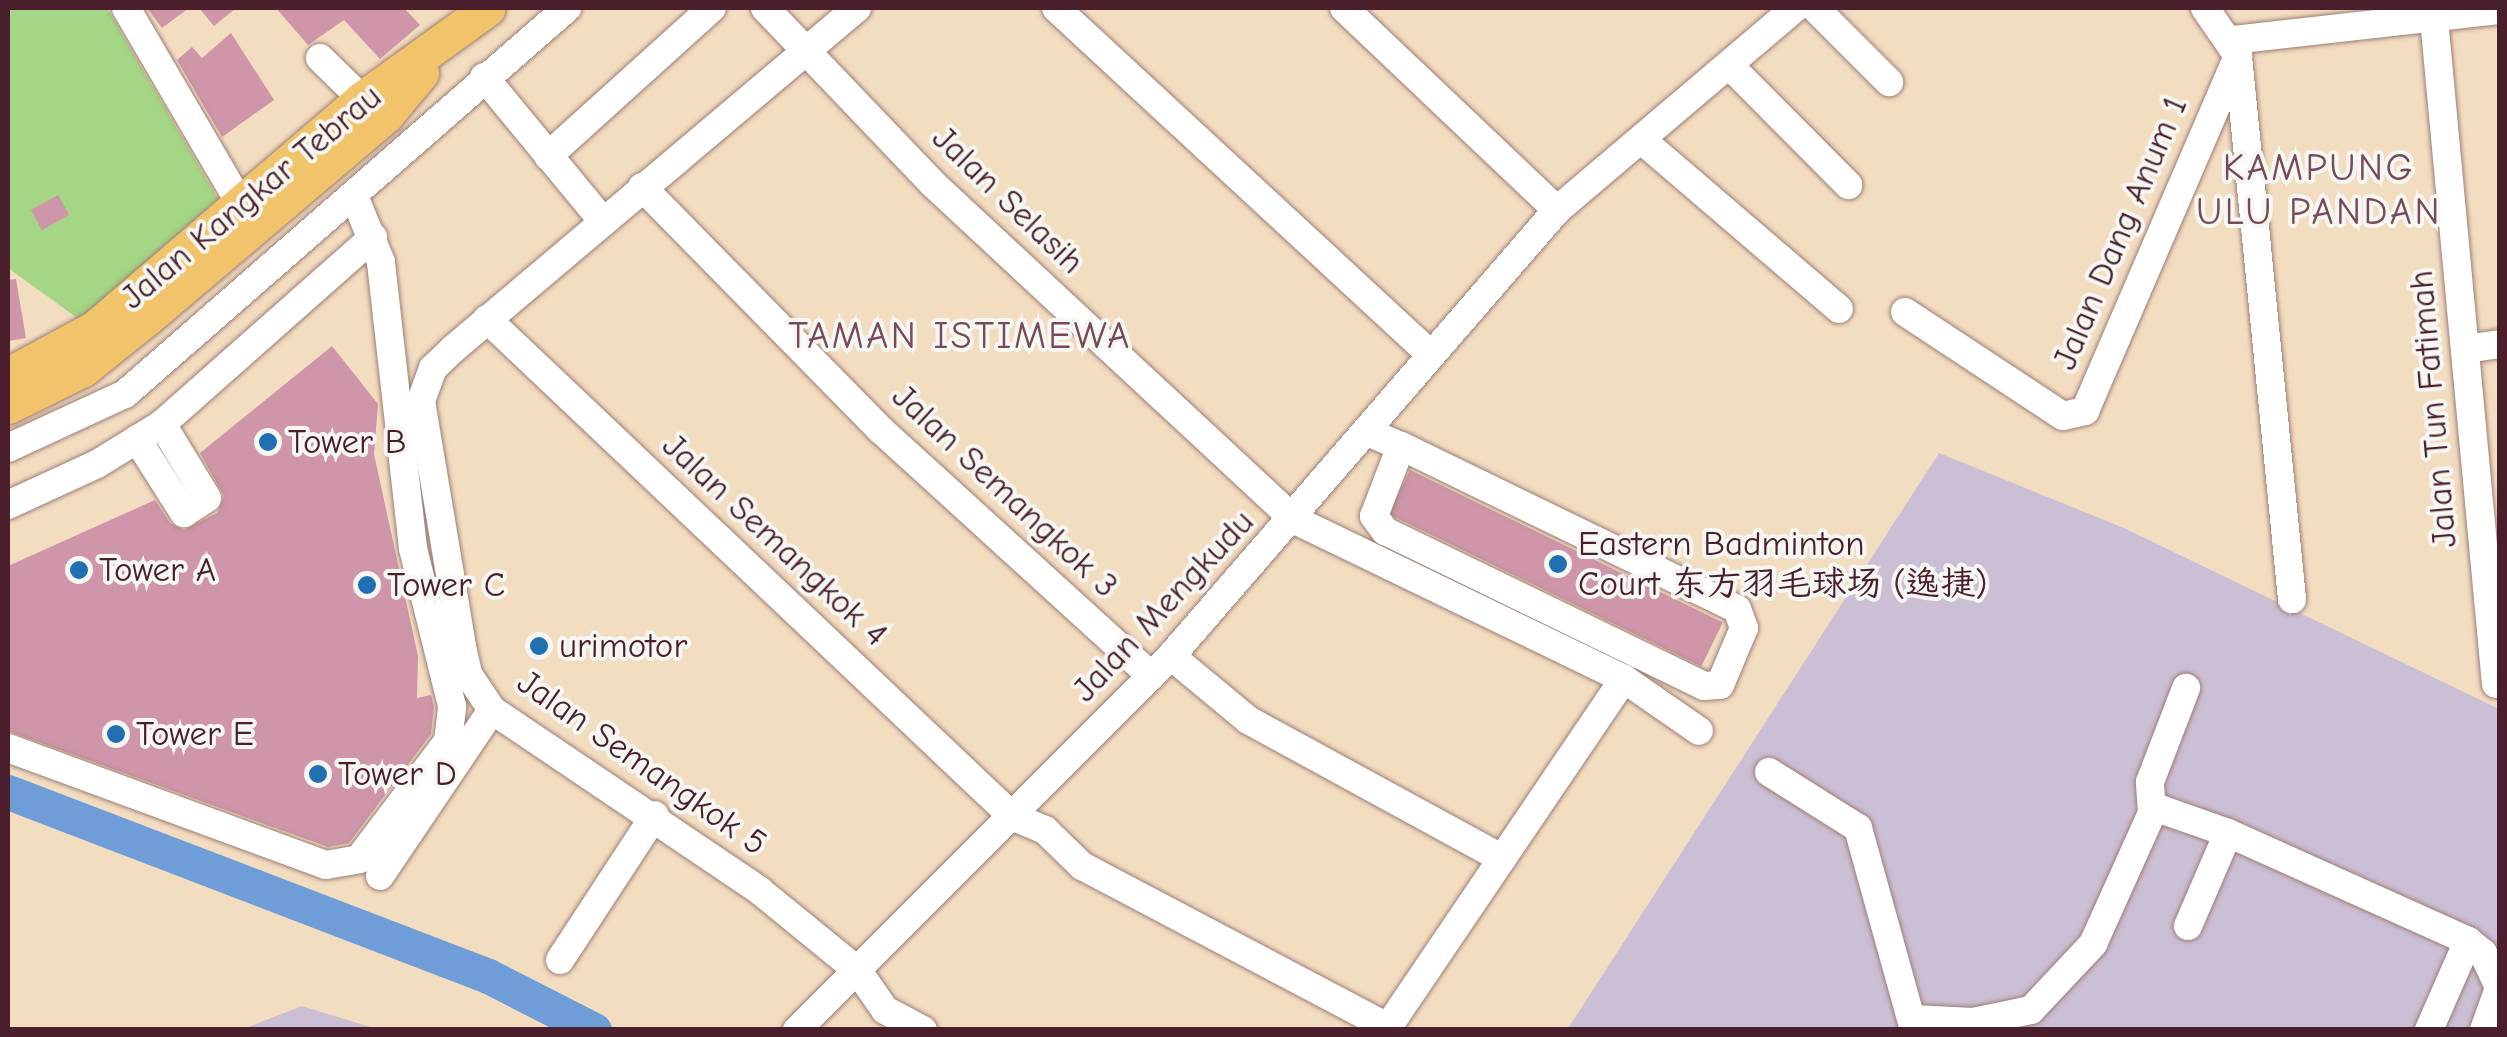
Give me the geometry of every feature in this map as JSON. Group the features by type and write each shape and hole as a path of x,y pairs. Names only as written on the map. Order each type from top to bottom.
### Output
{"main road":[{"name":"Jalan Kangkar Tebrau","path":"8,375 66,363 362,98 443,46 488,8"},
{"path":"8,406 349,146 386,114 443,46"}],"street":[{"path":"126,8 240,204"},
{"path":"8,448 89,414 202,334 484,76 567,8"},
{"path":"548,156 712,8"},
{"name":"Jalan Selasih","path":"764,8 932,183 1295,520 1624,679 1699,731"},
{"name":"Jalan Semangkok 5","path":"857,8 453,349 424,384 422,417 468,674 492,710 655,815 858,971 885,1010 922,1030"},
{"path":"1056,8 1428,352"},
{"path":"1344,8 1557,210"},
{"name":"Jalan Mengkudu","path":"797,1030 1161,666 1295,520 1370,433 1428,352 1557,210 1605,165 1644,141 1796,8"},
{"path":"1816,8 1890,82"},
{"path":"2206,8 2235,48 2292,599"},
{"path":"2235,48 2434,13 2500,10"},
{"name":"Jalan Tun Fatimah","path":"2434,13 2496,684"},
{"name":"Jalan Dang Anum 1","path":"1905,312 2063,416 2085,411 2235,48"},
{"path":"320,58 362,98"},
{"path":"1730,66 1848,184"},
{"path":"484,76 602,220"},
{"path":"1644,141 1839,308"},
{"path":"349,146 376,174"},
{"name":"Jalan Semangkok 3","path":"642,188 882,430 1161,666 1248,720 1499,856"},
{"path":"8,748 326,865 360,859 448,741 452,706 413,548 373,237 354,196"},
{"path":"8,505 162,424 373,237"},
{"name":"Jalan Semangkok 4","path":"487,319 1012,816 1046,830 1082,866 1386,1028"},
{"path":"2465,349 2500,344"},
{"path":"66,363 89,414"},
{"path":"137,439 184,513 206,498 162,424"},
{"path":"1370,433 1401,446 1737,610 1745,623 1720,685 1704,686 1384,531 1374,516 1401,446"},
{"path":"1386,1028 1499,856 1624,679"},
{"path":"1769,772 1858,828 1913,1024 1973,1022 2031,1010 2093,944 2152,813 2150,782 2186,688"},
{"path":"380,876 492,710"},
{"path":"2152,813 2160,809 2228,832 2468,941 2492,966 2499,988 2484,1030"},
{"path":"560,960 655,815"},
{"path":"2188,926 2228,832"},
{"path":"2428,1030 2468,941"}],"shaded area":[{"path":"1939,453 2124,528 2499,709 2499,979 2475,1029 1567,1030"},
{"path":"302,1006 377,1029 243,1029"}],"green space":[{"path":"8,8 107,8 218,199 80,320 8,268"}],"building":[{"path":"147,8 189,8 162,28"},
{"path":"199,8 236,8 214,26"},
{"path":"276,8 404,8 420,25 380,59 344,20 308,45"},
{"path":"231,33 274,100 222,137 177,60 192,47 202,58"},
{"path":"58,195 69,215 42,230 31,210"},
{"path":"16,279 26,338 8,341 8,280"},
{"path":"332,346 378,404 374,454 418,656 417,698 431,695 434,707 431,734 349,843 328,847 8,731 8,566 155,500 170,523 184,530 217,513 224,496 200,453"},
{"name":"Eastern Badminton Court 东方羽毛球场 (逸捷)","path":"1410,470 1723,623 1701,667 1389,514"}],"waterway":[{"path":"8,792 488,976 594,1030"}],"place":[{"name":"Tower B","path":"268,442"},
{"name":"Eastern Badminton Court 东方羽毛球场 (逸捷)","path":"1558,564"},
{"name":"Tower A","path":"79,570"},
{"name":"Tower C","path":"367,585"},
{"name":"urimotor","path":"539,646"},
{"name":"Tower E","path":"116,734"},
{"name":"Tower D","path":"318,774"}],"district":[{"name":"KAMPUNG ULU PANDAN","path":"2319,190"},
{"name":"TAMAN ISTIMEWA","path":"960,337"}]}
